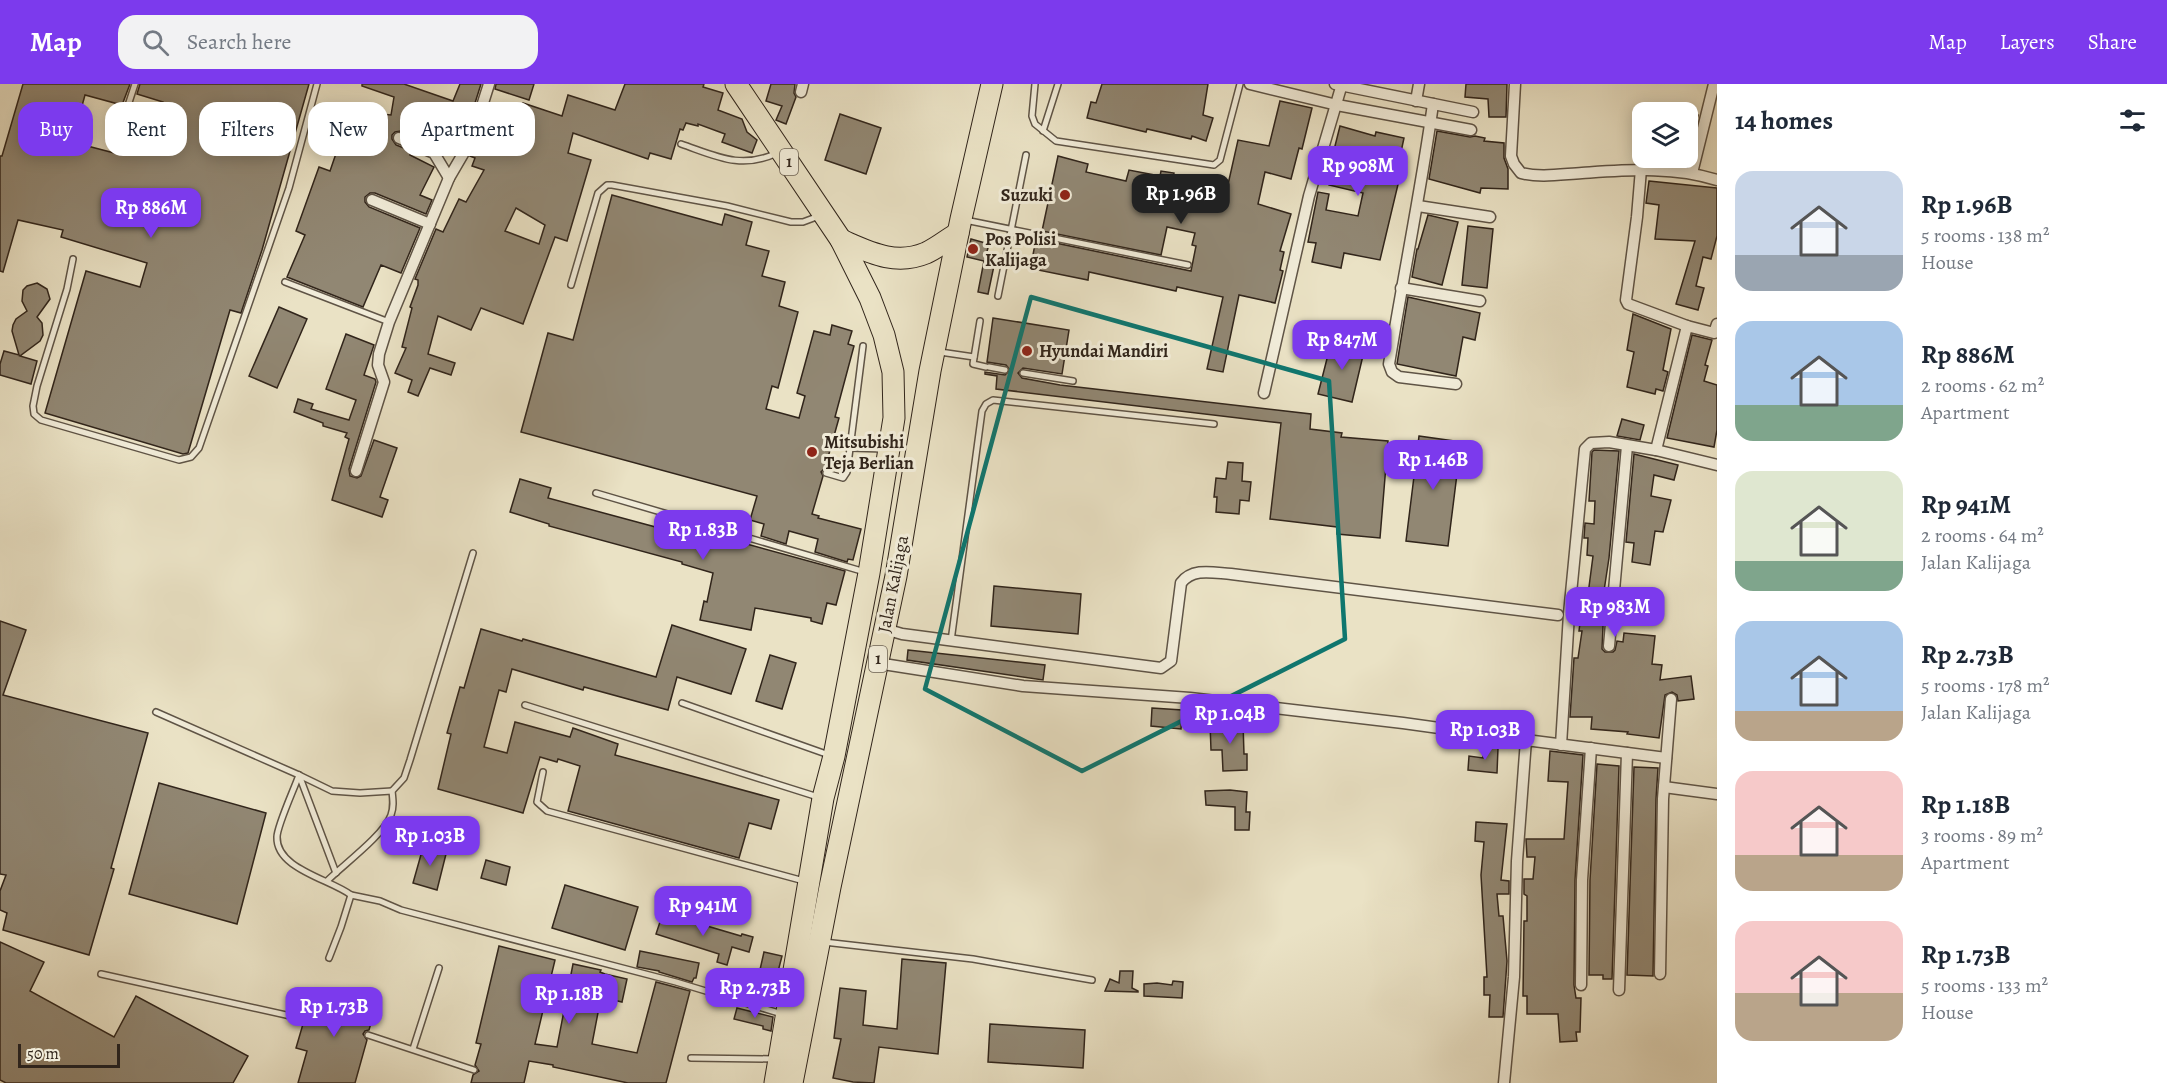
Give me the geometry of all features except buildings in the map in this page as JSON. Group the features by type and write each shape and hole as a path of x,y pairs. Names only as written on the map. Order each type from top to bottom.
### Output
{"highway":[{"name":"Jalan Kalijaga","path":"792,1083 896,576 959,226 992,84"},
{"name":"1","path":"738,85 841,240"},
{"path":"841,240 882,257 906,258 926,253 959,226"},
{"name":"Jalan Kalijaga","path":"775,1083 823,798 834,756 869,573 894,418 893,372 884,335 870,298 841,240"},
{"path":"869,573 896,576"}],"street":[{"path":"356,471 384,382 378,365 389,322 449,178 476,125 489,84"},
{"path":"1251,84 1336,105 1471,130"},
{"path":"1264,393 1309,196 1336,105 1339,84 1473,112"},
{"path":"1416,100 1419,84"},
{"path":"1515,84 1512,156 1514,164 1521,173 1552,174 1641,169 1692,173 1717,180"},
{"path":"1692,173 1714,84"},
{"path":"1433,104 1418,206 1401,288 1389,364 1392,372 1399,377 1456,384"},
{"path":"399,138 434,153 449,178"},
{"path":"1641,169 1626,300 1628,304 1687,327 1716,330"},
{"path":"372,200 430,224"},
{"path":"1418,206 1490,216"},
{"path":"1401,288 1480,301"},
{"path":"1656,450 1687,327"},
{"path":"1561,744 1569,614 1585,449 1591,443 1609,442 1656,450 1717,465"},
{"path":"1609,646 1627,446"},
{"path":"885,629 902,634 1112,663 1164,667 1171,661 1180,586 1186,576 1199,573 1231,574 1558,615"},
{"path":"877,663 1023,686 1190,698 1666,758"},
{"path":"1660,974 1664,787 1671,699"},
{"path":"1504,1083 1514,977 1517,861 1526,740"},
{"path":"1581,985 1582,880 1591,748"},
{"path":"1619,990 1627,753"},
{"path":"1664,787 1717,794"}],"lane":[{"path":"129,102 135,84"},
{"path":"73,259 67,289 37,386 33,406 34,414 41,420 179,460 191,458 199,448 289,188 317,84"},
{"path":"1035,84 1032,116 1035,124 1056,141 1214,165 1220,160 1240,84"},
{"path":"1043,131 1058,84"},
{"path":"681,144 725,160 746,162 768,157 781,151"},
{"path":"998,296 1026,155"},
{"path":"571,285 598,194 607,186 612,185 727,206 791,222 803,222 824,213"},
{"path":"959,226 1011,229 1188,265"},
{"path":"285,282 389,322"},
{"path":"980,321 973,364 1005,370"},
{"path":"826,473 838,478 845,476 863,346"},
{"path":"935,351 974,357"},
{"path":"1023,373 1073,381"},
{"path":"951,641 982,411 986,404 993,400 1214,424"},
{"path":"850,448 889,449"},
{"path":"596,493 869,573"},
{"path":"327,881 383,830 390,818 393,807 392,791 404,778 473,553"},
{"path":"682,703 834,756"},
{"path":"525,705 823,798"},
{"path":"156,712 332,791 392,791"},
{"path":"543,772 537,802 547,811 809,883"},
{"path":"299,775 336,873"},
{"path":"299,775 276,836 279,850 291,864 351,895 676,982 787,1015"},
{"path":"329,958 351,895"},
{"path":"820,940 836,944 973,959 1092,980"},
{"path":"413,1049 439,968"},
{"path":"101,974 304,1019"},
{"path":"368,1035 474,1070"},
{"path":"692,1058 779,1059"}],"highlighted area":[{"path":"1031,297 1329,381 1345,639 1082,771 925,689"}],"place":[{"name":"Suzuki","path":"1065,195"},
{"name":"Pos Polisi Kalijaga","path":"973,249"},
{"name":"Hyundai Mandiri","path":"1027,351"},
{"name":"Mitsubishi Teja Berlian","path":"812,452"}]}
